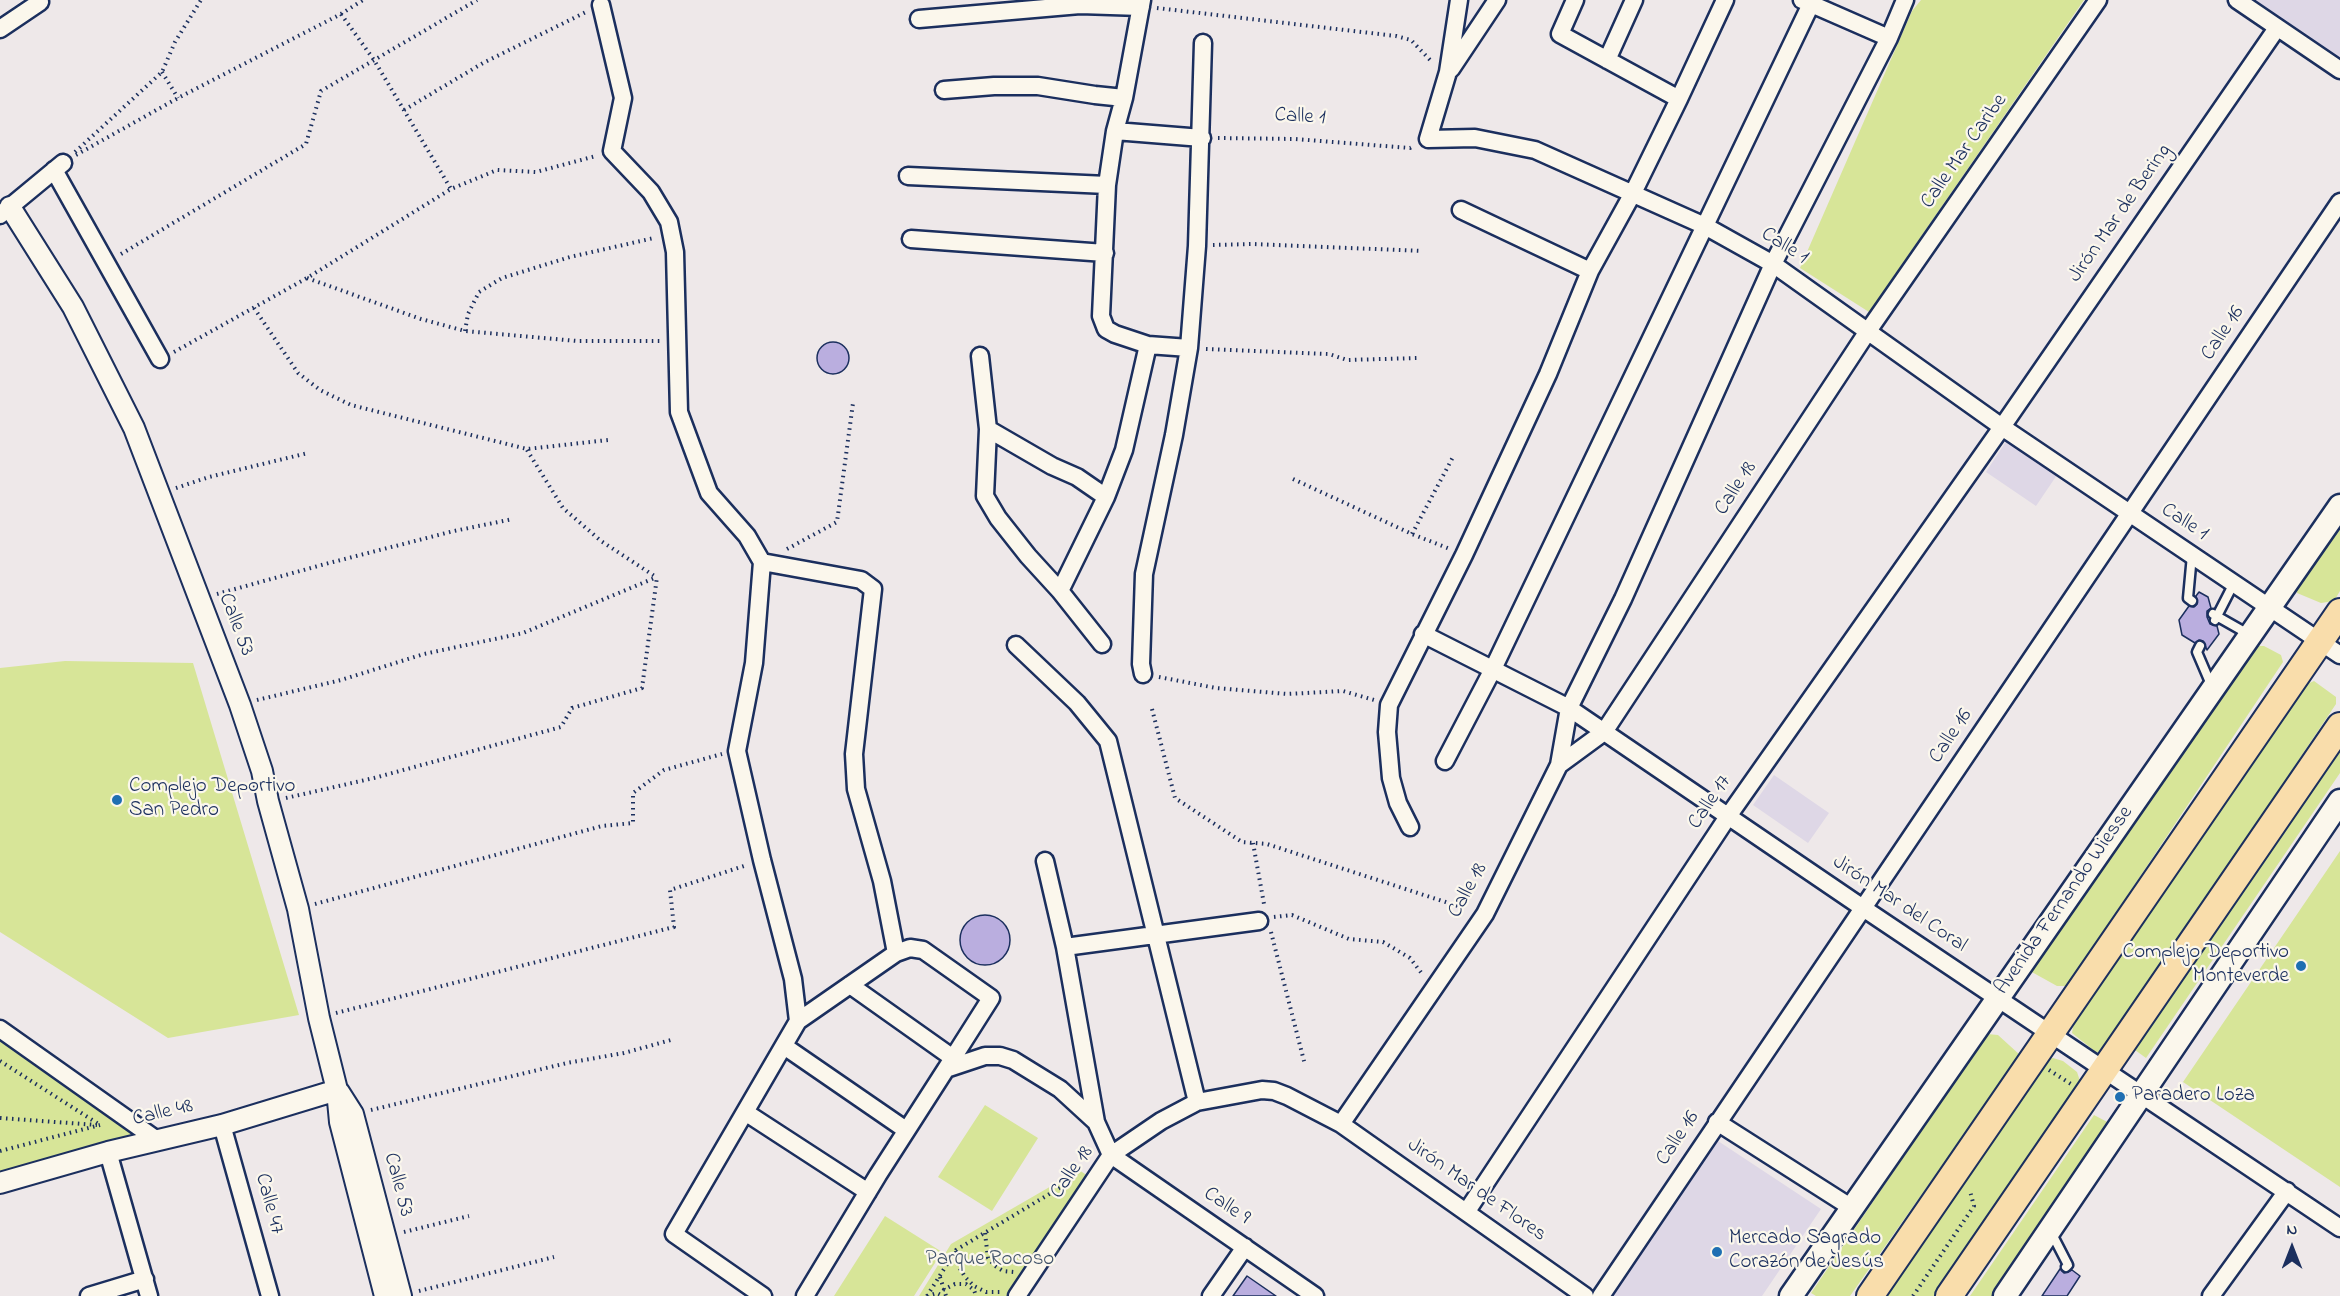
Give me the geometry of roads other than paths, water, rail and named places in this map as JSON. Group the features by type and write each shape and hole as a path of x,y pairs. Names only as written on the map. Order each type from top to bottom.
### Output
{"main road":[{"name":"Avenida Fernando Wiesse","path":"1791,1296 2340,506"},
{"path":"1870,1296 2340,612"},
{"path":"1949,1296 2340,726"},
{"path":"2005,1296 2340,801"}],"street":[{"path":"1448,72 1459,0"},
{"path":"1448,72 1497,0"},
{"path":"1575,0 1560,34 1679,99"},
{"path":"1607,60 1634,0"},
{"path":"1410,827 1398,803 1391,778 1387,732 1389,705 1464,555 1548,374 1590,271 1633,193 1725,0"},
{"path":"1559,765 1569,708 1623,599 1773,264 1889,38 1905,0"},
{"name":"Calle Mar Caribe","path":"1868,331 2098,0"},
{"path":"2237,0 2340,70"},
{"path":"0,29 40,2"},
{"path":"1445,761 1492,671 1705,226 1806,2 1889,38"},
{"path":"919,19 985,7 1142,3 1124,98 1115,130 1107,185 1101,316 1106,329 1148,345 1189,348"},
{"path":"600,5 623,98 612,152 651,192 669,222 675,252 679,412 709,494 747,536 762,562 754,663 737,751 793,979 798,1021"},
{"name":"Jirón Mar de Bering","path":"2002,427 2277,28"},
{"path":"1143,674 1141,664 1144,574 1174,435 1189,348 1202,138 1203,44"},
{"name":"Calle 1","path":"1448,72 1428,139 1475,138 1534,150 1705,226 1773,264 2002,427 2340,655"},
{"path":"944,90 994,86 1038,86 1124,98"},
{"path":"1115,130 1202,138"},
{"path":"5,211 58,166 160,359"},
{"path":"908,176 1107,185"},
{"name":"Calle 16","path":"1601,1296 2340,202"},
{"path":"1461,210 1590,271"},
{"name":"Calle 53","path":"5,211 73,307 135,428 240,705 262,771 298,909 319,1018 337,1090 340,1122 385,1296"},
{"path":"911,239 1105,253"},
{"name":"Calle 18","path":"1013,1289 1111,1155 1161,1120 1197,1102 1262,1090 1274,1091 1341,1124 1485,914 1559,765 1604,732 1868,331"},
{"path":"1060,591 1106,497 1124,450 1148,345"},
{"path":"980,356 988,429 985,495 998,518 1016,541 1102,644"},
{"name":"Calle 17","path":"1467,1211 1729,815 2002,427"},
{"path":"988,429 1052,466 1077,477 1106,497"},
{"path":"762,562 861,580 873,589 854,754 856,789 882,881 896,953"},
{"name":"Jirón Mar del Coral","path":"1423,634 1492,671 1569,708 2340,1228"},
{"path":"1016,645 1077,703 1108,741 1197,1102"},
{"path":"1045,861 1065,947 1096,1122 1111,1155"},
{"path":"1065,947 1265,918"},
{"path":"763,1296 674,1234 798,1021 896,953 910,948 923,950 991,998 906,1130 805,1296"},
{"path":"850,985 949,1064"},
{"path":"0,1029 157,1140"},
{"path":"784,1046 906,1130"},
{"path":"949,1064 985,1056 1000,1056 1013,1060 1060,1089 1096,1122"},
{"name":"Calle 53","path":"337,1090 353,1114 401,1296"},
{"name":"Calle 48","path":"0,1183 108,1152 222,1125 337,1090"},
{"path":"745,1112 868,1192"},
{"path":"1717,1122 1852,1208"},
{"name":"Jirón Mar de Flores","path":"1341,1124 1585,1296"},
{"name":"Calle 47","path":"222,1125 270,1296"},
{"path":"89,1296 147,1288 108,1152"},
{"name":"Calle 9","path":"1111,1155 1315,1296"},
{"path":"2211,1296 2287,1191"},
{"path":"1211,1296 1245,1247"}],"lane":[{"path":"2192,555 2188,598 2192,601"},
{"path":"2234,583 2215,617 2251,635"},
{"path":"2200,646 2197,652 2213,688"},
{"path":"2050,1230 2068,1265 2066,1267"}],"place":[{"name":"Complejo Deportivo San Pedro","path":"117,800"},
{"name":"Complejo Deportivo Monteverde","path":"2301,966"},
{"name":"Paradero Loza","path":"2120,1097"},
{"name":"Mercado Sagrado Corazón de Jesús","path":"1717,1252"}],"park label":[{"name":"Parque Rocoso","path":"990,1261"}]}
